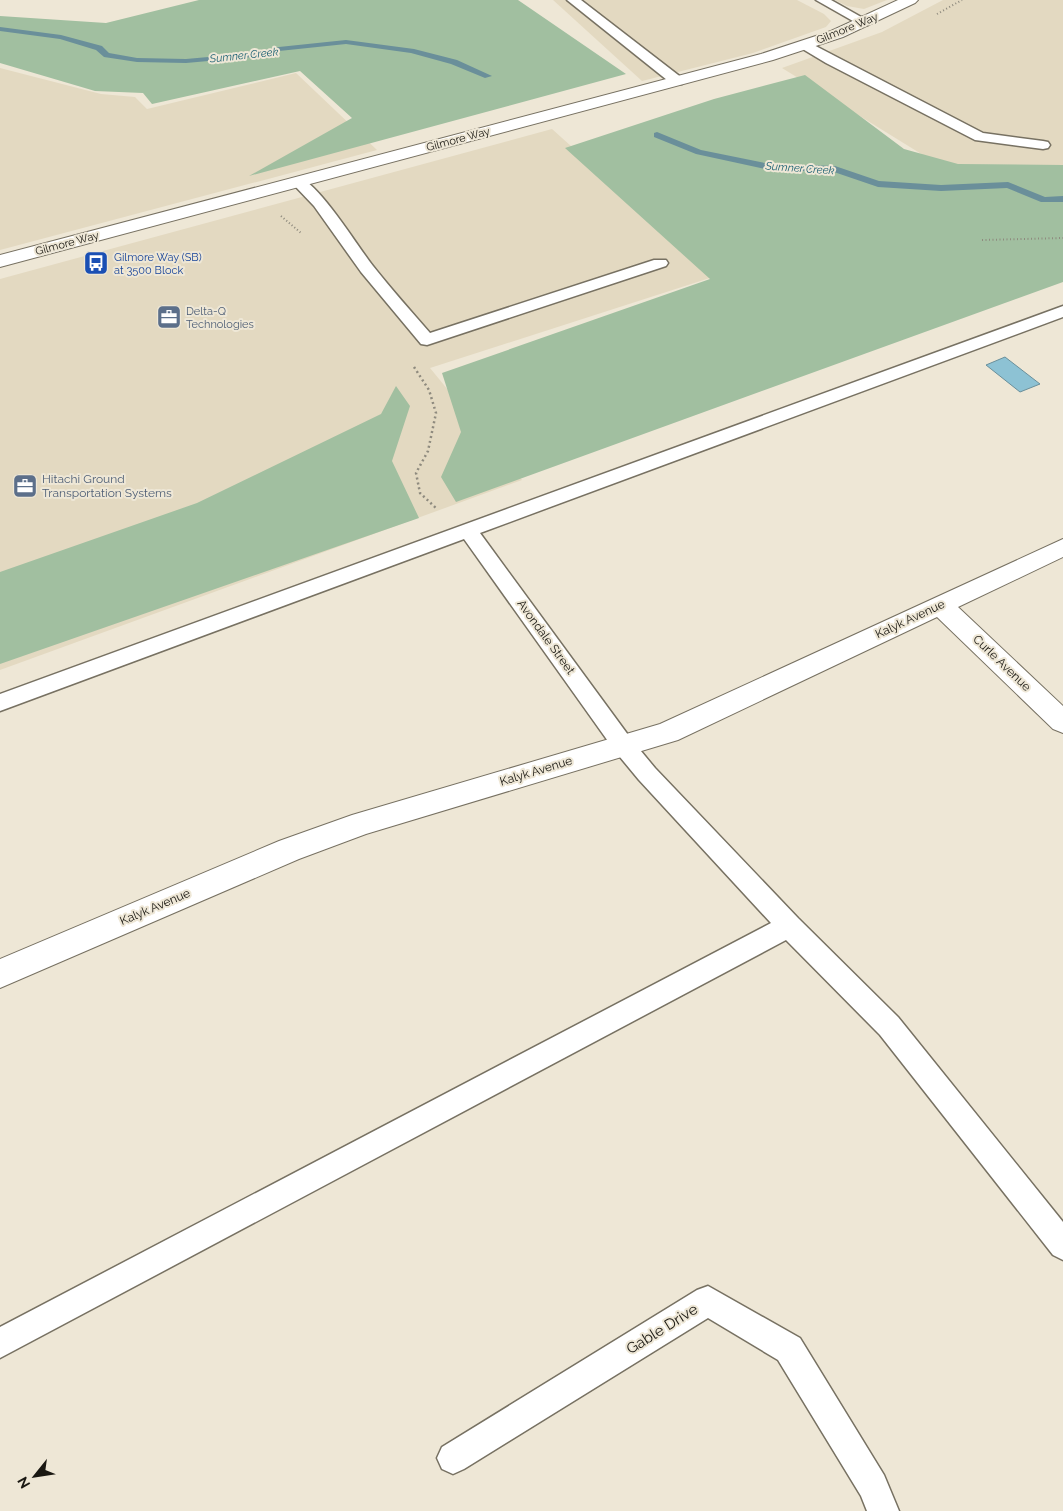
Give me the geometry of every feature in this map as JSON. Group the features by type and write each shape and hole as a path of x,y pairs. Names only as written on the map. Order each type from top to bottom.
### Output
{"street":[{"name":"Gilmore Way","path":"0,261 806,45 864,22 910,0"},
{"name":"Kalyk Avenue","path":"0,974 289,850 362,823 668,732 1063,547"},
{"name":"Curle Avenue","path":"940,605 1063,722"}],"lane":[{"path":"573,0 677,81"},
{"path":"822,0 864,22"},
{"path":"806,45 980,138 1043,145"},
{"path":"300,182 320,203 367,269 427,340 660,263"},
{"path":"0,703 1063,311"},
{"name":"Avondale Street","path":"468,531 623,745 647,774 789,926 889,1026 1063,1245"},
{"path":"0,1344 789,926"},
{"name":"Gable Drive","path":"453,1458 708,1301 789,1348 873,1486 883,1511"}],"path":[{"path":"278,213 304,235"},
{"path":"982,240 1063,238"},
{"path":"409,361 428,390 436,413 428,451 416,473 420,494 450,520 468,531"}],"shaded area":[{"path":"553,0 797,0 824,14 831,21 826,27 753,53 642,81"},
{"path":"835,0 887,0 864,9 847,6"},
{"path":"943,0 1063,0 1063,176 944,168 782,68 882,32"},
{"path":"0,68 101,94 135,97 147,109 296,73 377,150 0,250"},
{"path":"552,129 716,276 430,368 522,480 0,670 0,279"}],"green space":[{"path":"199,0 518,0 626,74 249,176 352,118 300,71 152,104 143,93 95,91 0,63 0,16 106,23"},
{"path":"805,75 904,149 958,164 1063,165 1063,282 456,502 441,477 461,432 442,373 710,279 565,148 714,99"},
{"path":"396,386 410,406 392,461 419,518 0,664 0,572 197,503 381,414"}],"water":[{"path":"1005,357 1040,384 1020,392 986,365"}],"waterway":[{"name":"Sumner Creek","path":"0,29 61,37 99,48 107,55 137,60 186,61 253,55 279,49 346,42 411,51 454,62 488,76"},
{"name":"Sumner Creek","path":"657,135 699,152 770,167 835,169 878,184 941,188 1008,185 1044,200 1063,199"}],"place":[{"name":"Gilmore Way (SB) at 3500 Block","path":"96,263"},
{"name":"Delta-Q Technologies","path":"169,317"},
{"name":"Hitachi Ground Transportation Systems","path":"25,486"}]}
